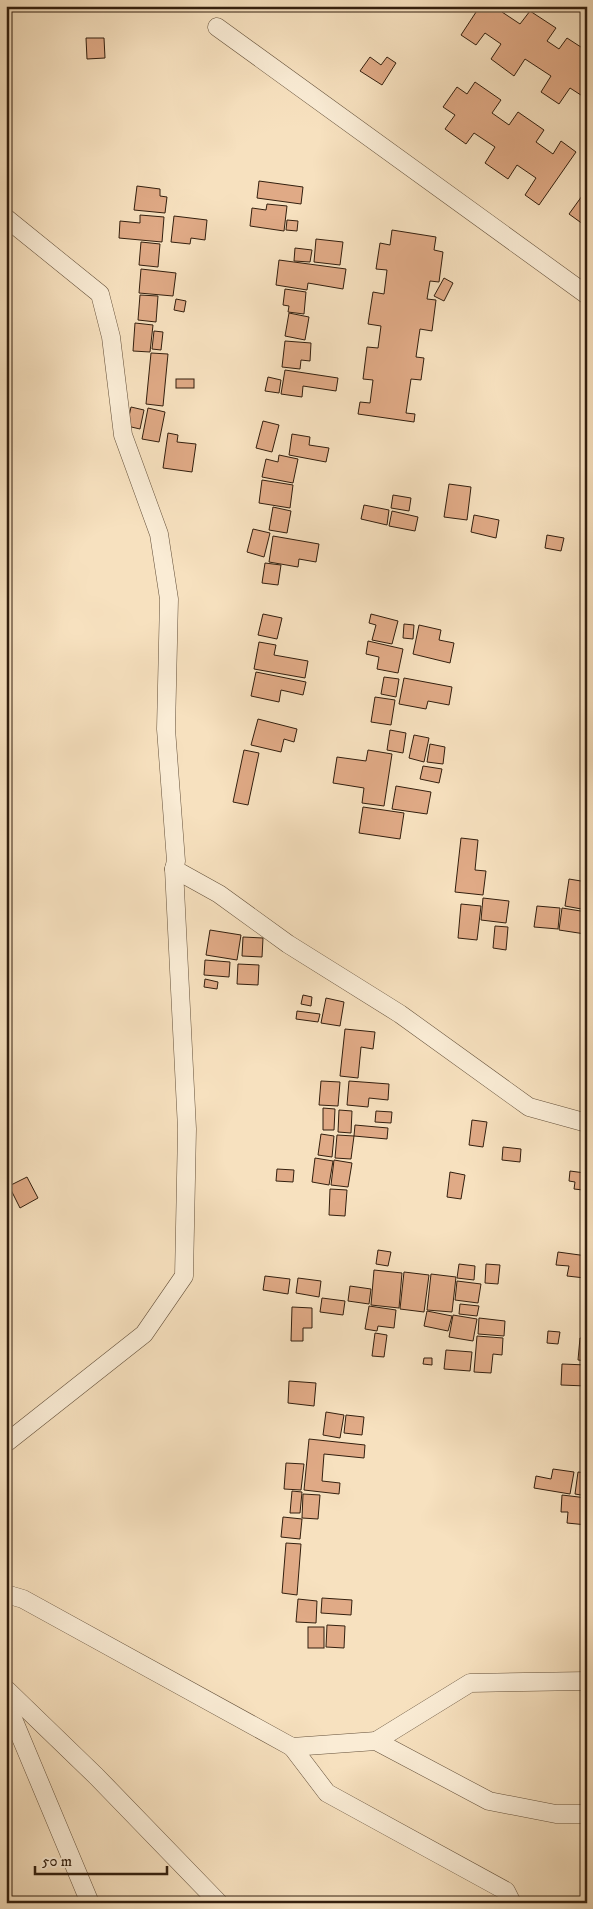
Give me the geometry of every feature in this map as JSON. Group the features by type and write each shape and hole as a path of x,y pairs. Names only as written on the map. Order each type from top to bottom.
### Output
{"street":[{"path":"217,27 587,295"},
{"path":"6,218 100,294 111,337 123,435 159,534 169,599 166,729 176,862 174,869 187,1129 184,1276 144,1334 6,1442"},
{"path":"174,869 219,894 288,944 400,1014 529,1108 587,1123"},
{"path":"6,1594 23,1599 292,1747 327,1793 506,1891 512,1903"},
{"path":"292,1747 376,1741 470,1683 587,1681"},
{"path":"6,1689 96,1776 219,1903"},
{"path":"6,1702 90,1903"},
{"path":"376,1741 489,1801 556,1814 587,1814"}],"building":[{"path":"480,6 505,6 502,12 520,24 530,11 556,28 547,41 559,49 567,38 587,51 587,99 570,88 559,104 541,92 551,76 525,59 514,76 491,59 501,44 485,33 476,45 461,35"},
{"path":"86,38 104,38 105,58 87,59"},
{"path":"370,57 381,65 387,57 396,63 382,85 360,71"},
{"path":"475,82 501,100 492,113 509,125 518,112 544,130 536,142 553,154 561,141 576,152 539,205 525,195 536,178 517,165 508,179 485,163 495,147 474,133 466,144 445,129 455,115 443,107 457,87 467,94"},
{"path":"259,181 303,187 301,204 257,198"},
{"path":"137,186 160,189 160,196 167,197 165,213 134,210"},
{"path":"582,196 587,199 587,227 569,214"},
{"path":"267,204 287,206 284,231 250,226 252,208 266,210"},
{"path":"140,215 164,217 162,242 119,238 120,221 140,223"},
{"path":"174,216 207,220 205,240 191,238 190,244 171,242"},
{"path":"287,220 298,221 297,231 286,230"},
{"path":"392,230 436,237 434,250 443,252 439,282 430,281 427,299 436,300 432,331 420,329 416,357 424,358 421,380 411,379 406,413 415,414 414,422 358,414 360,402 370,403 373,380 363,379 367,347 378,348 381,326 368,324 373,292 384,294 387,270 376,269 380,243 390,245"},
{"path":"316,239 343,242 340,265 314,262"},
{"path":"141,242 160,244 158,267 139,265"},
{"path":"295,248 312,250 310,262 294,261"},
{"path":"279,260 346,269 343,289 308,283 307,290 276,285"},
{"path":"141,269 176,273 173,296 139,293"},
{"path":"444,278 453,283 444,301 434,296"},
{"path":"285,289 306,292 304,314 288,312 289,306 283,305"},
{"path":"140,295 158,296 156,322 138,320"},
{"path":"176,299 186,301 184,312 174,310"},
{"path":"289,313 309,317 305,340 285,336"},
{"path":"135,323 153,325 150,352 133,351"},
{"path":"154,331 163,332 161,350 152,349"},
{"path":"285,341 311,343 310,361 301,360 300,369 282,367"},
{"path":"151,353 168,354 163,406 146,404"},
{"path":"285,370 338,378 336,391 303,386 302,397 281,394"},
{"path":"268,377 281,380 279,393 265,391"},
{"path":"176,379 194,379 194,388 176,388"},
{"path":"131,407 144,410 140,429 127,426"},
{"path":"148,408 165,412 159,442 142,439"},
{"path":"263,421 279,425 272,452 256,448"},
{"path":"168,433 178,435 177,442 196,444 192,472 163,468"},
{"path":"292,434 310,437 309,445 329,448 326,462 289,455"},
{"path":"279,455 298,459 293,483 262,477 266,459 278,462"},
{"path":"262,480 293,485 290,508 259,503"},
{"path":"449,484 471,487 467,520 444,517"},
{"path":"393,495 411,498 409,511 391,508"},
{"path":"364,505 389,510 387,525 361,519"},
{"path":"273,507 291,511 287,533 269,530"},
{"path":"392,511 418,517 415,531 389,526"},
{"path":"474,515 499,520 496,538 471,532"},
{"path":"253,529 270,533 264,557 247,552"},
{"path":"547,535 564,538 561,551 545,548"},
{"path":"273,536 319,544 316,562 299,559 298,567 269,562"},
{"path":"265,563 281,565 278,585 262,583"},
{"path":"263,614 282,618 277,639 258,635"},
{"path":"371,614 398,621 392,644 372,640 376,625 369,623"},
{"path":"404,624 414,625 413,639 403,638"},
{"path":"419,625 441,630 439,640 454,643 450,663 413,654"},
{"path":"368,641 403,649 398,673 377,669 379,657 366,654"},
{"path":"259,642 276,645 274,655 308,661 305,678 254,669"},
{"path":"256,672 306,682 303,695 281,690 279,702 251,696"},
{"path":"384,677 399,679 396,697 381,694"},
{"path":"404,678 452,687 449,705 428,701 426,709 399,704"},
{"path":"375,697 395,700 391,725 371,722"},
{"path":"258,719 297,729 294,742 284,739 281,752 251,745"},
{"path":"390,730 406,733 403,753 387,750"},
{"path":"414,735 429,738 424,762 409,758"},
{"path":"430,744 445,747 443,764 427,762"},
{"path":"244,750 259,753 248,805 233,802"},
{"path":"368,750 392,754 384,806 362,803 364,788 333,783 337,757 366,761"},
{"path":"423,766 442,769 439,783 420,779"},
{"path":"396,786 431,792 427,814 392,809"},
{"path":"363,807 404,813 400,839 359,833"},
{"path":"461,838 478,840 475,870 486,871 483,895 455,892"},
{"path":"569,879 587,882 587,910 565,906"},
{"path":"483,898 509,901 506,923 481,920"},
{"path":"461,904 481,906 477,940 458,938"},
{"path":"537,906 560,908 558,929 534,927"},
{"path":"562,908 587,912 585,934 559,930"},
{"path":"495,926 508,927 506,950 493,948"},
{"path":"210,930 241,935 237,960 206,955"},
{"path":"243,937 263,938 262,957 242,956"},
{"path":"205,960 230,962 229,977 204,975"},
{"path":"238,964 259,965 258,985 237,984"},
{"path":"205,979 218,982 217,989 204,987"},
{"path":"303,995 312,997 311,1006 301,1004"},
{"path":"326,998 344,1002 340,1026 321,1023"},
{"path":"297,1011 320,1014 318,1022 296,1019"},
{"path":"345,1029 375,1032 373,1049 361,1047 358,1078 340,1076"},
{"path":"321,1081 340,1082 338,1106 319,1105"},
{"path":"349,1081 389,1084 388,1100 369,1098 368,1107 347,1105"},
{"path":"323,1108 335,1109 334,1130 323,1130"},
{"path":"339,1110 352,1111 351,1133 338,1132"},
{"path":"376,1111 392,1112 391,1123 375,1122"},
{"path":"472,1120 487,1122 483,1147 469,1145"},
{"path":"355,1125 388,1128 387,1139 354,1136"},
{"path":"321,1134 334,1136 332,1157 318,1155"},
{"path":"337,1135 354,1136 351,1159 335,1158"},
{"path":"503,1147 521,1149 520,1162 502,1160"},
{"path":"315,1158 333,1161 329,1185 312,1182"},
{"path":"334,1160 352,1163 348,1187 331,1185"},
{"path":"277,1169 294,1170 293,1182 276,1181"},
{"path":"570,1171 585,1173 583,1190 574,1189 575,1182 569,1181"},
{"path":"450,1172 465,1175 461,1199 447,1197"},
{"path":"27,1177 38,1198 20,1208 9,1186"},
{"path":"330,1189 347,1190 345,1216 329,1215"},
{"path":"378,1250 391,1252 388,1266 376,1264"},
{"path":"558,1252 587,1256 585,1278 567,1276 569,1266 556,1265"},
{"path":"459,1264 475,1266 474,1280 457,1278"},
{"path":"486,1264 500,1265 498,1284 485,1283"},
{"path":"374,1270 402,1273 399,1308 371,1305"},
{"path":"404,1272 429,1275 424,1312 400,1309"},
{"path":"431,1274 456,1277 452,1312 427,1310"},
{"path":"265,1276 290,1279 288,1294 263,1290"},
{"path":"298,1278 321,1281 319,1297 296,1293"},
{"path":"457,1281 481,1284 478,1303 455,1300"},
{"path":"350,1286 371,1289 369,1304 348,1301"},
{"path":"322,1298 345,1301 343,1315 320,1312"},
{"path":"460,1304 479,1306 477,1316 459,1314"},
{"path":"369,1306 396,1310 394,1328 378,1326 377,1331 365,1329"},
{"path":"292,1307 312,1308 312,1328 303,1328 303,1341 291,1341"},
{"path":"427,1311 452,1316 448,1331 424,1326"},
{"path":"453,1315 477,1319 473,1341 449,1337"},
{"path":"479,1318 505,1321 504,1336 478,1334"},
{"path":"548,1331 560,1332 558,1344 547,1343"},
{"path":"375,1333 387,1335 384,1357 372,1356"},
{"path":"477,1336 503,1338 502,1355 493,1354 491,1373 474,1372"},
{"path":"580,1338 587,1339 587,1361 578,1360"},
{"path":"446,1350 472,1352 470,1371 444,1369"},
{"path":"424,1358 432,1358 432,1365 423,1364"},
{"path":"562,1364 587,1365 586,1386 561,1385"},
{"path":"289,1381 316,1383 314,1406 288,1403"},
{"path":"326,1412 344,1415 340,1438 323,1435"},
{"path":"346,1415 364,1417 362,1435 344,1433"},
{"path":"309,1439 365,1445 364,1458 324,1454 322,1481 340,1483 339,1494 304,1490"},
{"path":"286,1463 304,1464 301,1490 284,1489"},
{"path":"553,1469 574,1472 570,1494 534,1488 536,1476 551,1479"},
{"path":"578,1472 587,1473 587,1496 575,1494"},
{"path":"292,1491 302,1492 300,1513 290,1513"},
{"path":"303,1494 320,1495 318,1519 302,1518"},
{"path":"562,1495 587,1498 587,1525 567,1523 568,1512 561,1512"},
{"path":"283,1517 302,1519 300,1539 281,1537"},
{"path":"286,1543 301,1544 297,1595 282,1593"},
{"path":"322,1598 352,1600 351,1615 321,1613"},
{"path":"298,1599 317,1601 316,1623 296,1622"},
{"path":"327,1625 345,1626 344,1648 326,1647"},
{"path":"308,1627 324,1627 324,1648 308,1648"}]}
